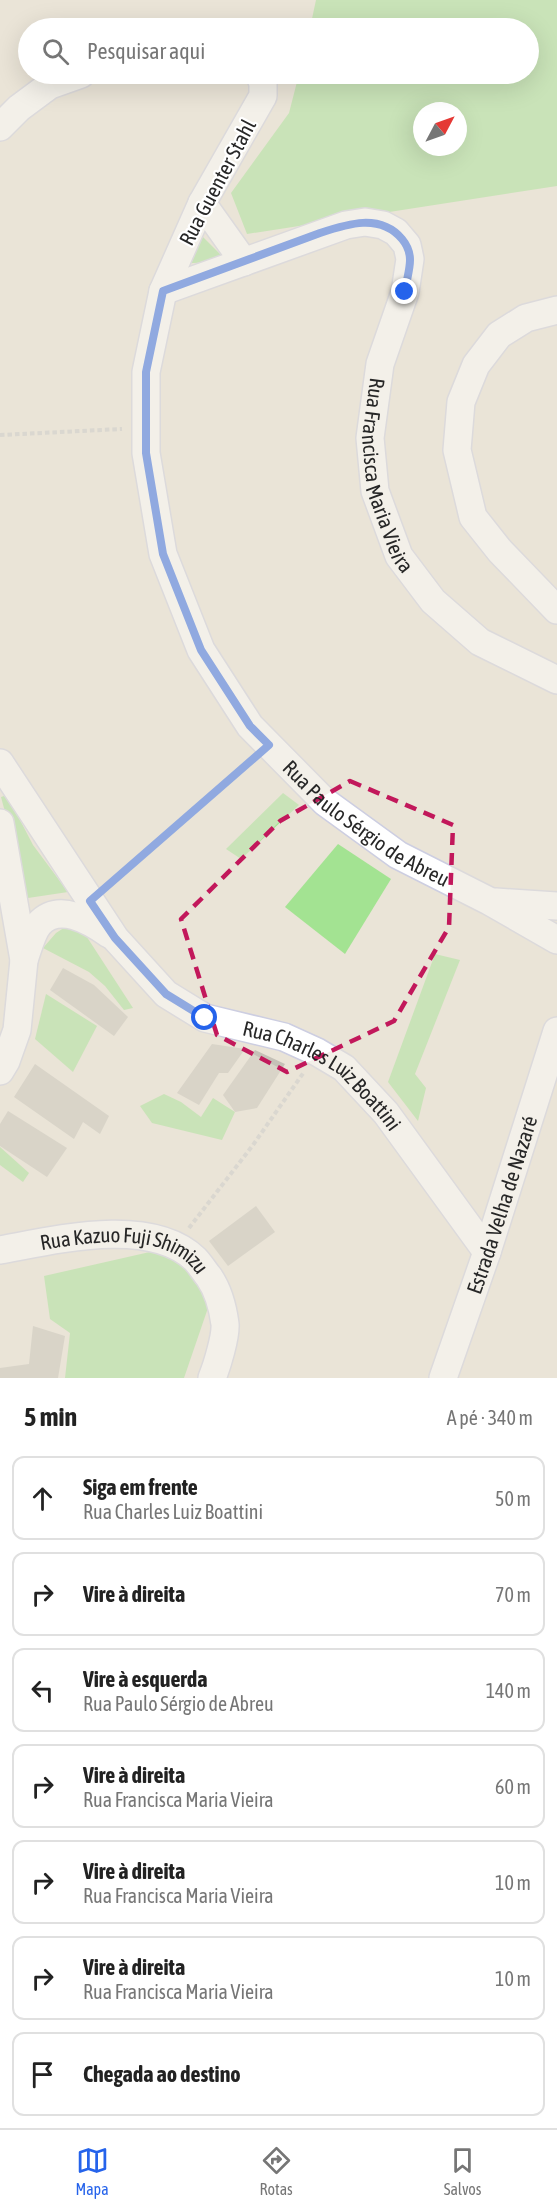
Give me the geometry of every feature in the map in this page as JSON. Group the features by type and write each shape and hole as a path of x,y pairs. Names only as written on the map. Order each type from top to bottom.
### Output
{"street":[{"path":"0,128 18,108 53,84"},
{"name":"Rua Guenter Stahl","path":"163,291 202,203 263,96 263,84"},
{"path":"202,203 244,262"},
{"name":"Rua Francisca Maria Vieira","path":"163,291 346,225 365,222 383,225 396,232 407,245 410,259 405,292 380,364 370,438 375,491 399,556 433,602 480,642 557,680"},
{"name":"Rua Paulo Sérgio de Abreu","path":"163,291 146,372 146,453 163,554 201,650 250,726 325,802 398,855 489,901 557,940"},
{"path":"557,310 526,318 499,335 476,364 461,402 457,450 473,517 500,551 557,610"},
{"name":"Rua Charles Luiz Boattini","path":"0,763 115,938 166,994 205,1018 284,1037 317,1052 344,1068 386,1113 487,1252"},
{"path":"0,823 24,960 17,1030 0,1071"},
{"name":"Rua Paulo Sérgio de Abreu","path":"489,901 557,906"},
{"path":"24,960 38,925 48,917 58,914 80,917 115,938"},
{"name":"Estrada Velha de Nazaré","path":"443,1378 487,1252 557,1031"},
{"name":"Rua Kazuo Fuji Shimizu","path":"0,1250 78,1238 129,1234 152,1236 176,1245 195,1259 215,1286 225,1326 212,1378"}],"path":[{"path":"0,435 146,428"},
{"path":"90,901 269,745"},
{"path":"176,1245 253,1145 317,1052"}],"highlighted area":[{"path":"350,781 453,825 449,927 394,1021 287,1072 217,1035 181,919 280,821"}],"green space":[{"path":"316,0 557,0 557,186 247,234 231,193 289,113 296,84 539,84 539,18 312,18"},
{"path":"194,228 227,261 177,264"},
{"path":"283,793 299,805 241,859 226,849"},
{"path":"7,795 33,845 68,892 28,898 1,797"},
{"path":"338,844 391,879 345,954 285,907"},
{"path":"70,924 83,931 133,1008 124,1010 105,986 89,972 43,948 56,933"},
{"path":"435,954 460,960 415,1074 426,1088 418,1121 388,1082"},
{"path":"46,994 97,1026 73,1072 35,1039"},
{"path":"164,1094 181,1102 201,1117 213,1098 235,1112 222,1140 152,1123 140,1106"},
{"path":"0,1147 29,1173 23,1182 0,1165"},
{"path":"163,1249 191,1273 210,1302 184,1378 65,1378 70,1333 50,1319 44,1276"}],"building":[{"path":"63,968 94,985 128,1017 114,1036 50,990"},
{"path":"212,1044 245,1049 228,1073 219,1073 199,1105 177,1093"},
{"path":"255,1050 285,1064 257,1108 235,1112 223,1095"},
{"path":"35,1064 109,1116 100,1134 83,1122 74,1139 14,1097"},
{"path":"8,1111 67,1148 47,1177 0,1146 0,1124"},
{"path":"256,1206 275,1232 228,1266 209,1241"},
{"path":"33,1326 65,1336 58,1378 0,1378 0,1368 29,1364"}],"route":[{"path":"205,1018 166,994 115,938 90,901 269,745 250,726 201,650 163,554 146,453 146,372 163,291 320,233 365,222 383,225 396,232 407,245 410,259 405,292"}]}
